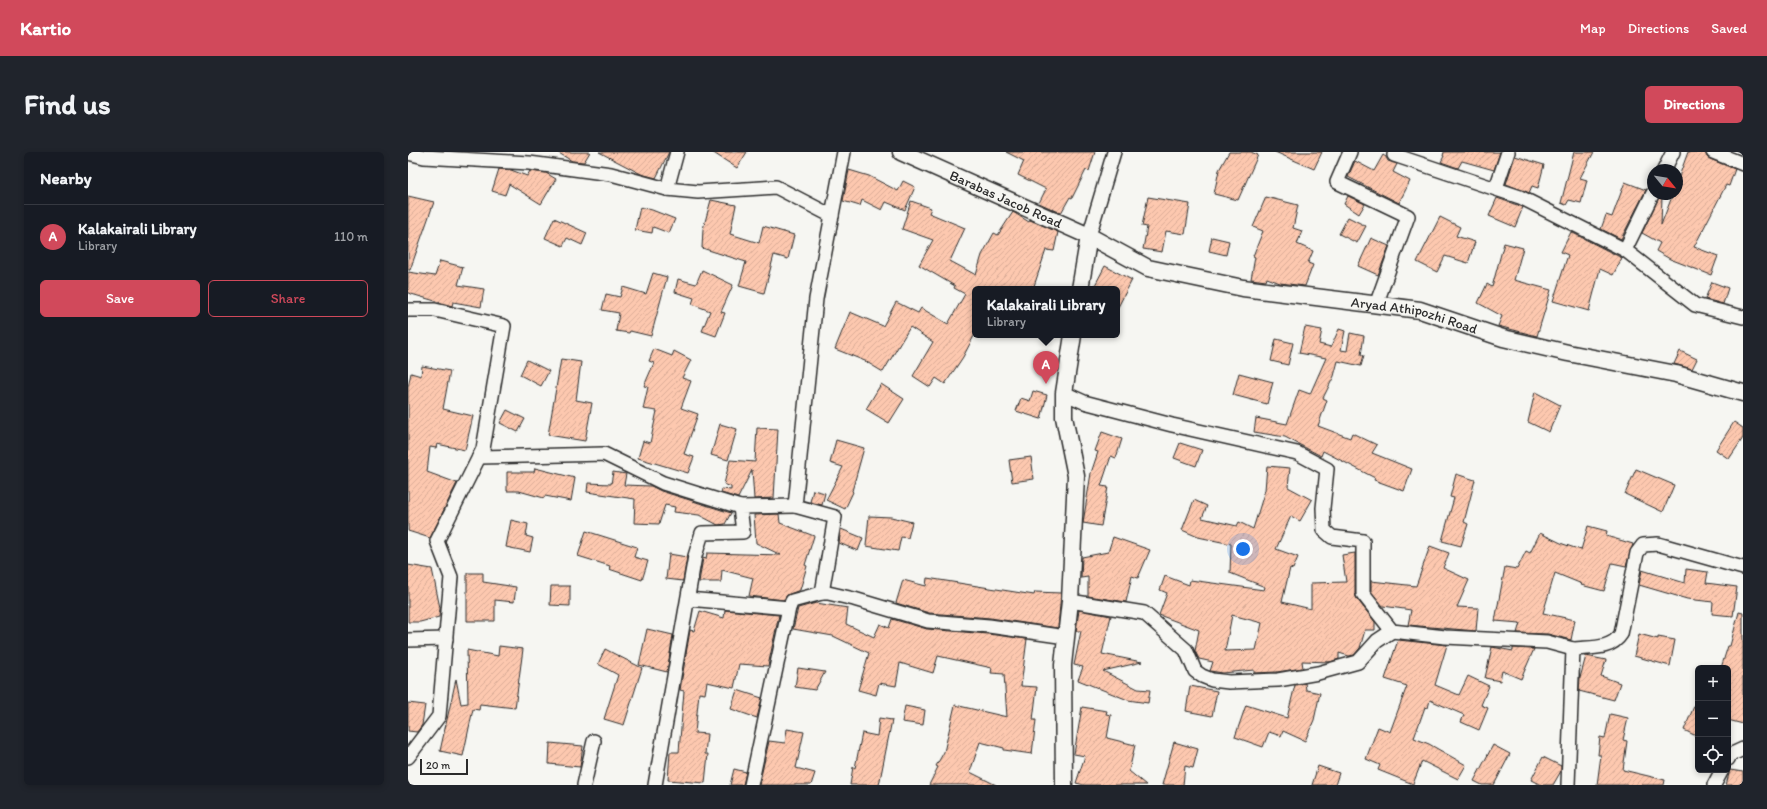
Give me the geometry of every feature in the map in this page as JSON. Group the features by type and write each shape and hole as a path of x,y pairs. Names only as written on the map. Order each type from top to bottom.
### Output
{"street":[{"path":"667,189 677,152"},
{"path":"795,506 816,299 844,152"},
{"name":"Barabas Jacob Road","path":"901,152 1089,236"},
{"path":"1081,286 1089,236 1114,152"},
{"path":"1350,152 1337,182 1408,216 1376,305"},
{"path":"1496,188 1508,152"},
{"path":"1667,164 1673,152"},
{"path":"1713,152 1743,164"},
{"path":"408,153 424,157 529,163 603,173 667,189 698,192 776,187 832,216"},
{"path":"1394,155 1520,197 1625,250 1695,304 1743,317"},
{"path":"1625,250 1650,200"},
{"name":"Aryad Athipozhi Road","path":"1089,236 1148,268 1243,288 1420,310 1503,338 1568,354 1676,374 1743,392"},
{"path":"408,310 435,310 504,326 483,449 437,541 451,577 439,716 408,757"},
{"path":"1064,785 1063,665 1070,600 1076,476 1064,417 1064,393 1073,338"},
{"path":"1064,393 1084,402 1172,425 1297,454 1327,469 1323,508 1324,530 1332,537 1363,541 1363,594 1392,631"},
{"path":"479,457 604,454 663,483 740,507 795,506 836,517 822,593"},
{"path":"655,785 695,556 702,533 743,532 740,507"},
{"path":"1070,600 1144,613 1186,650 1195,671 1212,680 1229,682 1278,680 1318,673 1358,662 1377,641 1392,631 1445,637 1546,642 1573,648 1610,645 1616,641 1621,634 1637,553 1643,545 1658,544 1743,568"},
{"path":"751,785 789,608 792,601 822,593 828,593 854,599 928,621 989,626 1066,637"},
{"path":"688,599 789,608"},
{"path":"408,640 446,639"},
{"path":"1568,785 1573,648"},
{"path":"584,785 594,741"},
{"path":"1731,754 1743,749"},
{"path":"1714,785 1720,773"}],"building":[{"path":"557,152 590,152 584,162 572,161"},
{"path":"599,152 669,152 656,178 641,174"},
{"path":"712,152 747,152 737,168"},
{"path":"1006,152 1095,152 1089,171 1086,170 1072,198 1070,197 1061,213 1039,203 1046,189 1018,175 1024,161"},
{"path":"1229,152 1251,152 1258,155 1238,200 1214,194 1219,170"},
{"path":"1275,152 1322,152 1314,169"},
{"path":"1444,152 1500,152 1494,170 1462,161 1458,168 1441,162"},
{"path":"1574,152 1594,152 1580,178 1587,180 1581,203 1569,200 1566,205 1561,203"},
{"path":"1688,152 1705,152 1707,157 1710,159 1735,169 1729,186 1726,185 1694,247 1718,256 1711,275 1670,259 1656,251 1660,243 1642,233 1658,200 1662,200 1661,225 1671,200 1683,200 1683,166"},
{"path":"1383,155 1388,161 1397,164 1393,172 1410,181 1399,203 1348,177 1355,161 1374,171"},
{"path":"1515,156 1544,165 1538,188 1532,186 1529,193 1506,184"},
{"path":"499,169 511,170 527,176 530,171 546,173 556,179 541,204 509,184 505,195 492,191"},
{"path":"849,170 869,176 898,191 903,181 915,187 905,210 886,202 882,210 862,200 860,206 843,201"},
{"path":"1625,182 1646,190 1621,239 1601,229 1606,215 1612,217"},
{"path":"408,196 434,202 410,270 408,270"},
{"path":"1348,196 1365,204 1359,214 1344,204"},
{"path":"1148,197 1190,204 1185,234 1166,231 1162,252 1143,249 1147,227 1142,226"},
{"path":"1266,197 1298,205 1293,228 1302,231 1297,244 1313,251 1308,263 1313,265 1305,286 1280,283 1267,278 1266,281 1251,279 1255,257 1253,256 1263,231 1253,227"},
{"path":"1497,198 1523,207 1515,227 1489,216"},
{"path":"711,200 736,205 730,234 759,243 763,226 794,235 788,259 774,255 764,293 739,286 746,262 702,248 703,229"},
{"path":"911,201 931,208 929,213 965,228 950,261 976,275 982,255 994,233 998,235 1013,212 1029,222 1030,220 1058,232 1054,251 1046,250 1034,286 972,286 973,338 963,357 945,384 936,378 930,387 913,376 933,342 910,327 883,372 865,361 835,349 850,312 883,326 896,302 918,313 921,308 948,324 965,294 954,288 955,286 919,265 933,240 902,229"},
{"path":"640,207 675,219 669,233 653,227 652,233 635,230"},
{"path":"1348,217 1366,226 1357,243 1339,234"},
{"path":"1440,217 1460,227 1456,236 1475,242 1468,263 1445,256 1437,272 1417,262"},
{"path":"554,218 587,233 582,245 567,238 563,246 545,238"},
{"path":"1571,232 1622,258 1613,275 1600,269 1589,311 1553,301 1568,255 1561,252"},
{"path":"1212,237 1229,241 1226,255 1209,251"},
{"path":"1371,238 1389,246 1378,275 1358,266"},
{"path":"1504,243 1523,248 1514,280 1551,290 1537,336 1498,326 1502,316 1478,303 1487,284 1492,287"},
{"path":"440,261 463,267 458,285 484,289 481,307 453,302 452,306 408,293 408,272 435,276"},
{"path":"1105,266 1132,280 1120,303 1120,286 1095,286"},
{"path":"702,270 733,285 721,312 725,313 716,336 702,331 710,311 692,304 694,298 675,292 678,279 696,284"},
{"path":"653,273 667,277 651,336 630,331 629,333 616,331 619,313 602,310 606,294 620,297 623,287 646,294"},
{"path":"1712,282 1728,288 1723,304 1705,299"},
{"path":"1305,327 1322,330 1319,344 1331,347 1339,329 1345,331 1341,350 1347,351 1350,333 1364,336 1361,355 1364,355 1361,366 1338,361 1334,376 1323,398 1327,400 1318,426 1350,438 1352,433 1377,445 1372,453 1412,469 1404,491 1374,480 1375,478 1323,451 1321,456 1285,437 1254,432 1256,418 1287,424 1299,390 1310,394 1326,358 1299,353"},
{"path":"1276,339 1293,343 1288,365 1271,361"},
{"path":"654,349 672,356 674,351 691,360 682,378 691,381 681,408 698,414 684,454 694,457 688,473 638,458 643,441 650,443 657,411 643,409 648,387 644,386 654,363 649,361"},
{"path":"1680,351 1697,359 1692,369 1674,364"},
{"path":"561,359 581,362 576,400 592,403 585,441 548,435"},
{"path":"527,360 549,371 541,386 520,375"},
{"path":"422,366 450,371 443,409 473,416 465,450 437,444 436,448 430,447 427,472 457,483 430,538 408,531 408,387 411,373 421,376"},
{"path":"1239,373 1273,382 1267,404 1233,395"},
{"path":"881,384 904,399 889,423 866,409"},
{"path":"1033,391 1047,395 1041,419 1016,411 1021,398 1030,401"},
{"path":"1535,392 1560,405 1549,432 1528,422"},
{"path":"507,410 525,419 518,432 500,423"},
{"path":"1734,422 1743,428 1743,438 1729,459 1716,450"},
{"path":"720,424 737,429 728,460 711,455"},
{"path":"757,428 778,429 774,498 754,499 752,470 738,498 721,493 722,489 731,490 731,487 724,484 730,460 755,462"},
{"path":"1102,432 1122,439 1116,458 1111,456 1101,486 1108,487 1101,526 1083,523 1091,473 1098,452 1095,451"},
{"path":"836,440 864,448 852,491 853,492 845,509 826,500 843,467 830,463"},
{"path":"1180,443 1202,450 1196,466 1174,458"},
{"path":"1031,457 1034,479 1012,482 1009,460"},
{"path":"1267,466 1290,468 1288,487 1312,500 1300,521 1291,516 1276,549 1298,557 1293,569 1290,568 1282,602 1311,609 1311,583 1346,582 1342,555 1355,553 1355,594 1357,599 1375,622 1375,630 1365,630 1360,648 1354,655 1349,656 1339,653 1339,659 1330,662 1302,661 1303,668 1277,672 1254,673 1254,670 1223,673 1210,671 1213,662 1199,659 1195,651 1199,630 1159,615 1167,593 1160,590 1165,576 1189,585 1190,580 1264,590 1265,587 1230,573 1231,544 1198,537 1182,530 1194,500 1207,506 1202,518 1237,526 1239,522 1253,529 1265,490","holes":["1232,615 1262,623 1256,650 1225,651"]},
{"path":"535,468 575,478 571,501 545,496 544,498 519,491 507,491 507,472 534,472"},
{"path":"1636,469 1674,485 1663,512 1625,494"},
{"path":"613,472 626,474 624,485 651,486 661,491 731,513 725,524 718,525 699,515 674,512 675,507 665,505 659,524 634,523 635,499 587,492 588,483 611,484"},
{"path":"1456,474 1475,480 1464,522 1468,524 1461,546 1442,541 1454,498 1450,497"},
{"path":"813,490 825,493 822,505 810,502"},
{"path":"779,514 780,523 814,536 805,565 807,566 800,590 787,595 784,600 749,596 753,578 722,570 721,582 699,582 703,558 706,559 707,553 781,555 756,543 754,515"},
{"path":"869,516 891,517 912,522 908,538 901,537 898,551 866,546"},
{"path":"511,520 528,524 526,536 533,538 530,552 506,547"},
{"path":"1588,526 1607,531 1606,536 1633,544 1626,566 1612,563 1604,591 1581,585 1582,584 1555,573 1543,613 1575,620 1571,640 1548,634 1517,633 1520,623 1495,621 1505,567 1517,569 1526,551 1530,553 1540,533 1563,544 1581,550"},
{"path":"841,529 863,538 858,551 839,543"},
{"path":"586,531 637,547 634,557 648,561 642,580 609,569 610,566 578,556"},
{"path":"1113,537 1150,550 1138,578 1132,576 1126,602 1088,596 1088,577 1081,578 1082,557 1108,552"},
{"path":"1430,546 1449,553 1443,568 1469,580 1457,607 1478,608 1476,631 1408,625 1411,610 1383,606 1371,591 1371,581 1416,586"},
{"path":"669,554 687,557 683,581 666,579"},
{"path":"408,565 432,569 440,608 439,617 420,622 408,622"},
{"path":"1686,569 1708,572 1706,583 1737,587 1733,616 1712,614 1713,602 1687,599 1639,585 1642,570 1685,583"},
{"path":"467,573 483,573 483,582 516,587 514,602 495,600 495,621 467,621"},
{"path":"927,578 1034,595 1035,592 1061,593 1058,628 990,618 929,613 896,603 903,580 926,586"},
{"path":"551,586 570,586 570,606 550,605"},
{"path":"816,603 848,608 846,624 874,637 880,624 889,628 892,619 927,629 1027,639 1021,686 1037,687 1033,720 1036,720 1032,754 1004,750 1004,748 980,742 970,772 996,785 929,785 938,767 936,766 944,752 955,705 1007,717 1004,674 991,673 992,668 938,656 933,673 900,663 896,686 879,683 876,695 858,690 869,653 833,636 793,629 798,608"},
{"path":"725,610 779,615 768,666 739,664 734,688 707,682 705,694 699,693 695,733 707,734 705,754 708,754 705,783 668,780 670,752 679,752 684,691 680,690 690,630 694,631 700,611 724,618"},
{"path":"1079,610 1111,616 1102,654 1142,662 1103,671 1138,689 1150,690 1148,703 1128,700 1078,680 1083,667 1074,665 1081,631 1076,631"},
{"path":"1739,612 1743,613 1743,724 1731,721 1731,665 1722,665 1728,646 1730,646"},
{"path":"647,629 673,635 667,672 639,665"},
{"path":"1639,634 1658,639 1658,637 1675,640 1670,666 1634,656"},
{"path":"1398,640 1447,645 1435,685 1459,695 1468,676 1489,686 1481,705 1488,708 1479,730 1461,722 1464,715 1430,700 1428,708 1425,707 1414,738 1429,744 1466,765 1458,779 1422,761 1413,784 1378,770 1380,765 1366,759 1378,727 1390,732 1407,686 1385,679"},
{"path":"499,646 523,649 515,708 480,704 479,710 473,709 463,756 440,751 456,679 461,704 468,703 467,650 498,656"},
{"path":"1492,647 1513,651 1513,648 1534,649 1521,679 1502,671 1500,681 1485,678"},
{"path":"605,649 642,668 624,725 604,719 618,675 598,664"},
{"path":"1586,656 1606,660 1601,676 1620,683 1614,700 1579,691 1580,678"},
{"path":"798,668 825,672 815,690 795,687"},
{"path":"1305,683 1306,690 1320,693 1314,720 1305,741 1283,731 1281,736 1269,732 1263,747 1235,737 1246,705 1287,718 1295,685"},
{"path":"1190,686 1217,691 1212,716 1186,711"},
{"path":"737,690 762,698 757,718 731,709"},
{"path":"408,703 425,705 422,725 417,732 408,731"},
{"path":"1695,704 1695,736 1684,730"},
{"path":"905,706 925,710 923,725 902,722"},
{"path":"1082,707 1107,711 1106,714 1111,715 1107,738 1135,745 1129,771 1146,785 1084,785 1076,783 1085,756 1074,754"},
{"path":"1610,714 1628,718 1623,740 1627,741 1623,770 1665,780 1664,785 1597,785 1601,755 1598,755 1600,737 1605,738"},
{"path":"879,718 892,720 879,785 850,785 862,733 877,736"},
{"path":"787,729 804,732 796,768 815,773 811,785 759,785 769,741 785,743"},
{"path":"1174,742 1198,749 1193,768 1185,766 1183,785 1162,785"},
{"path":"550,743 583,746 580,767 549,764"},
{"path":"1493,745 1510,754 1494,785 1482,785 1474,781"},
{"path":"1543,757 1561,766 1561,771 1553,785 1541,785 1531,780"},
{"path":"1318,766 1339,773 1335,785 1312,785"},
{"path":"734,769 746,772 743,785 730,785"},
{"path":"1731,770 1743,772 1743,785 1726,785"}],"place":[{"name":"Kalakairali Library","path":"1046,384"}]}
